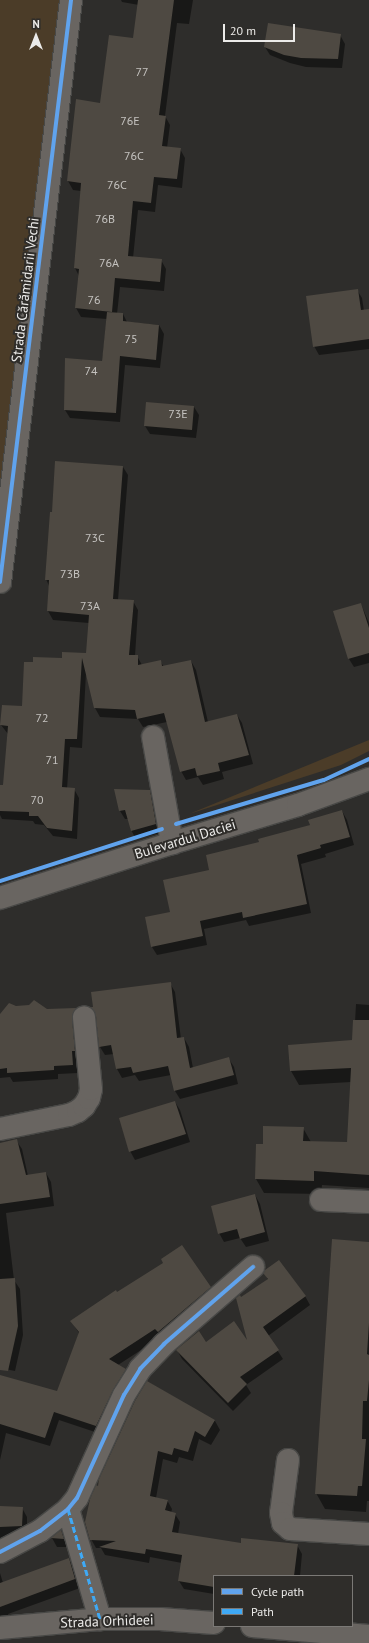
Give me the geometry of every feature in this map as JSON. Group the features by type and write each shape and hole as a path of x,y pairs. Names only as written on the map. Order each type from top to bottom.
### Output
{"street":[{"name":"Strada Cărămidarii Vechi","path":"0,582 71,0"},
{"path":"153,737 172,843"},
{"name":"Bulevardul Daciei","path":"0,898 172,843 298,805 369,779"},
{"path":"0,1129 69,1115 78,1111 84,1106 89,1098 91,1089 84,1017"},
{"path":"321,1200 369,1202"},
{"path":"0,1552 40,1531 68,1509 77,1498 124,1396 140,1369 164,1344 253,1267"},
{"path":"288,1460 281,1513 283,1523 290,1529 369,1534"},
{"path":"68,1509 100,1619"},
{"name":"Strada Orhideei","path":"0,1628 100,1619 213,1623"},
{"path":"246,1627 246,1643"},
{"path":"264,1627 369,1636"}],"shaded area":[{"path":"0,0 60,0 0,487"},
{"path":"369,740 369,751 341,765 189,814"}],"building":[{"path":"138,0 174,0 159,115 166,116 162,146 181,148 177,179 154,177 151,203 133,201 128,256 162,259 160,282 115,278 112,312 75,308 79,269 74,268 81,183 67,181 76,99 100,103 109,35 133,38"},
{"path":"268,23 341,34 338,59 301,58 284,55 264,47"},
{"path":"358,289 361,310 369,309 369,339 313,347 306,296"},
{"path":"107,312 123,313 123,321 159,325 156,360 120,356 116,413 64,410 65,358 102,361"},
{"path":"146,402 194,406 192,430 144,426"},
{"path":"55,461 123,466 113,599 134,600 129,655 138,655 138,665 161,660 162,666 191,660 205,722 237,714 249,755 218,763 220,771 197,776 195,768 180,772 164,713 137,719 135,710 94,708 82,658 77,739 65,739 62,787 75,788 72,831 47,828 38,816 29,816 29,812 0,811 0,785 3,785 8,726 0,725 2,705 22,706 24,662 33,662 33,657 62,658 62,652 86,653 89,615 47,611 49,580 45,580 50,512 52,512"},
{"path":"361,603 369,628 369,653 348,659 333,611"},
{"path":"114,789 150,790 156,824 131,831 125,810 119,811"},
{"path":"342,810 350,837 320,845 321,848 297,855 307,904 243,918 242,912 200,921 203,936 151,947 145,917 170,912 163,880 209,870 206,855 259,842 258,839 310,825 308,820"},
{"path":"171,982 177,1038 184,1037 190,1068 229,1057 234,1075 174,1091 168,1066 133,1073 131,1067 116,1069 111,1045 99,1047 96,1016 91,1007 93,1007 91,992"},
{"path":"34,1000 47,1009 76,1008 72,1018 75,1051 72,1051 73,1065 54,1066 54,1070 7,1073 7,1068 0,1069 0,1014 9,1003 16,1006 29,1005"},
{"path":"353,1020 369,1020 369,1175 314,1171 314,1181 255,1179 256,1144 263,1144 263,1126 304,1127 303,1141 347,1142 351,1068 290,1071 288,1045 352,1040"},
{"path":"175,1101 186,1134 129,1152 119,1118"},
{"path":"17,1139 26,1175 46,1172 50,1197 0,1204 0,1143"},
{"path":"255,1194 265,1232 240,1239 237,1229 218,1234 211,1206"},
{"path":"332,1239 369,1242 369,1323 367,1354 369,1355 369,1380 367,1401 363,1401 362,1439 366,1439 362,1486 358,1486 357,1496 315,1494"},
{"path":"182,1245 211,1287 158,1332 155,1329 109,1359 126,1369 113,1390 96,1426 54,1412 45,1438 0,1424 0,1375 57,1391 79,1332 70,1321 116,1290 117,1292 163,1263 161,1259"},
{"path":"279,1260 306,1296 263,1327 279,1350 240,1377 247,1384 228,1403 176,1350 199,1331 206,1342 234,1321 247,1340 236,1298 240,1295 241,1297 268,1279 263,1273"},
{"path":"15,1278 18,1326 8,1371 0,1370 0,1279"},
{"path":"147,1381 215,1420 205,1437 195,1431 188,1452 174,1448 172,1455 158,1451 150,1496 168,1500 165,1510 176,1513 172,1532 241,1543 241,1538 298,1544 294,1575 213,1575 213,1587 178,1581 182,1555 146,1549 145,1554 99,1547 116,1541 90,1540 85,1522 90,1499 96,1485 98,1486 99,1479 135,1401"},
{"path":"0,1506 23,1507 22,1526 0,1527"},
{"path":"61,1530 64,1539 51,1538"},
{"path":"69,1558 75,1579 0,1607 0,1583"}],"marked path":[{"path":"68,1509 100,1619"}],"cycle path":[{"path":"0,582 71,0"},
{"path":"176,824 324,780 369,759"},
{"path":"0,881 162,829"},
{"path":"0,1552 40,1531 68,1509 77,1498 124,1395 140,1369 164,1344 253,1267"}]}
